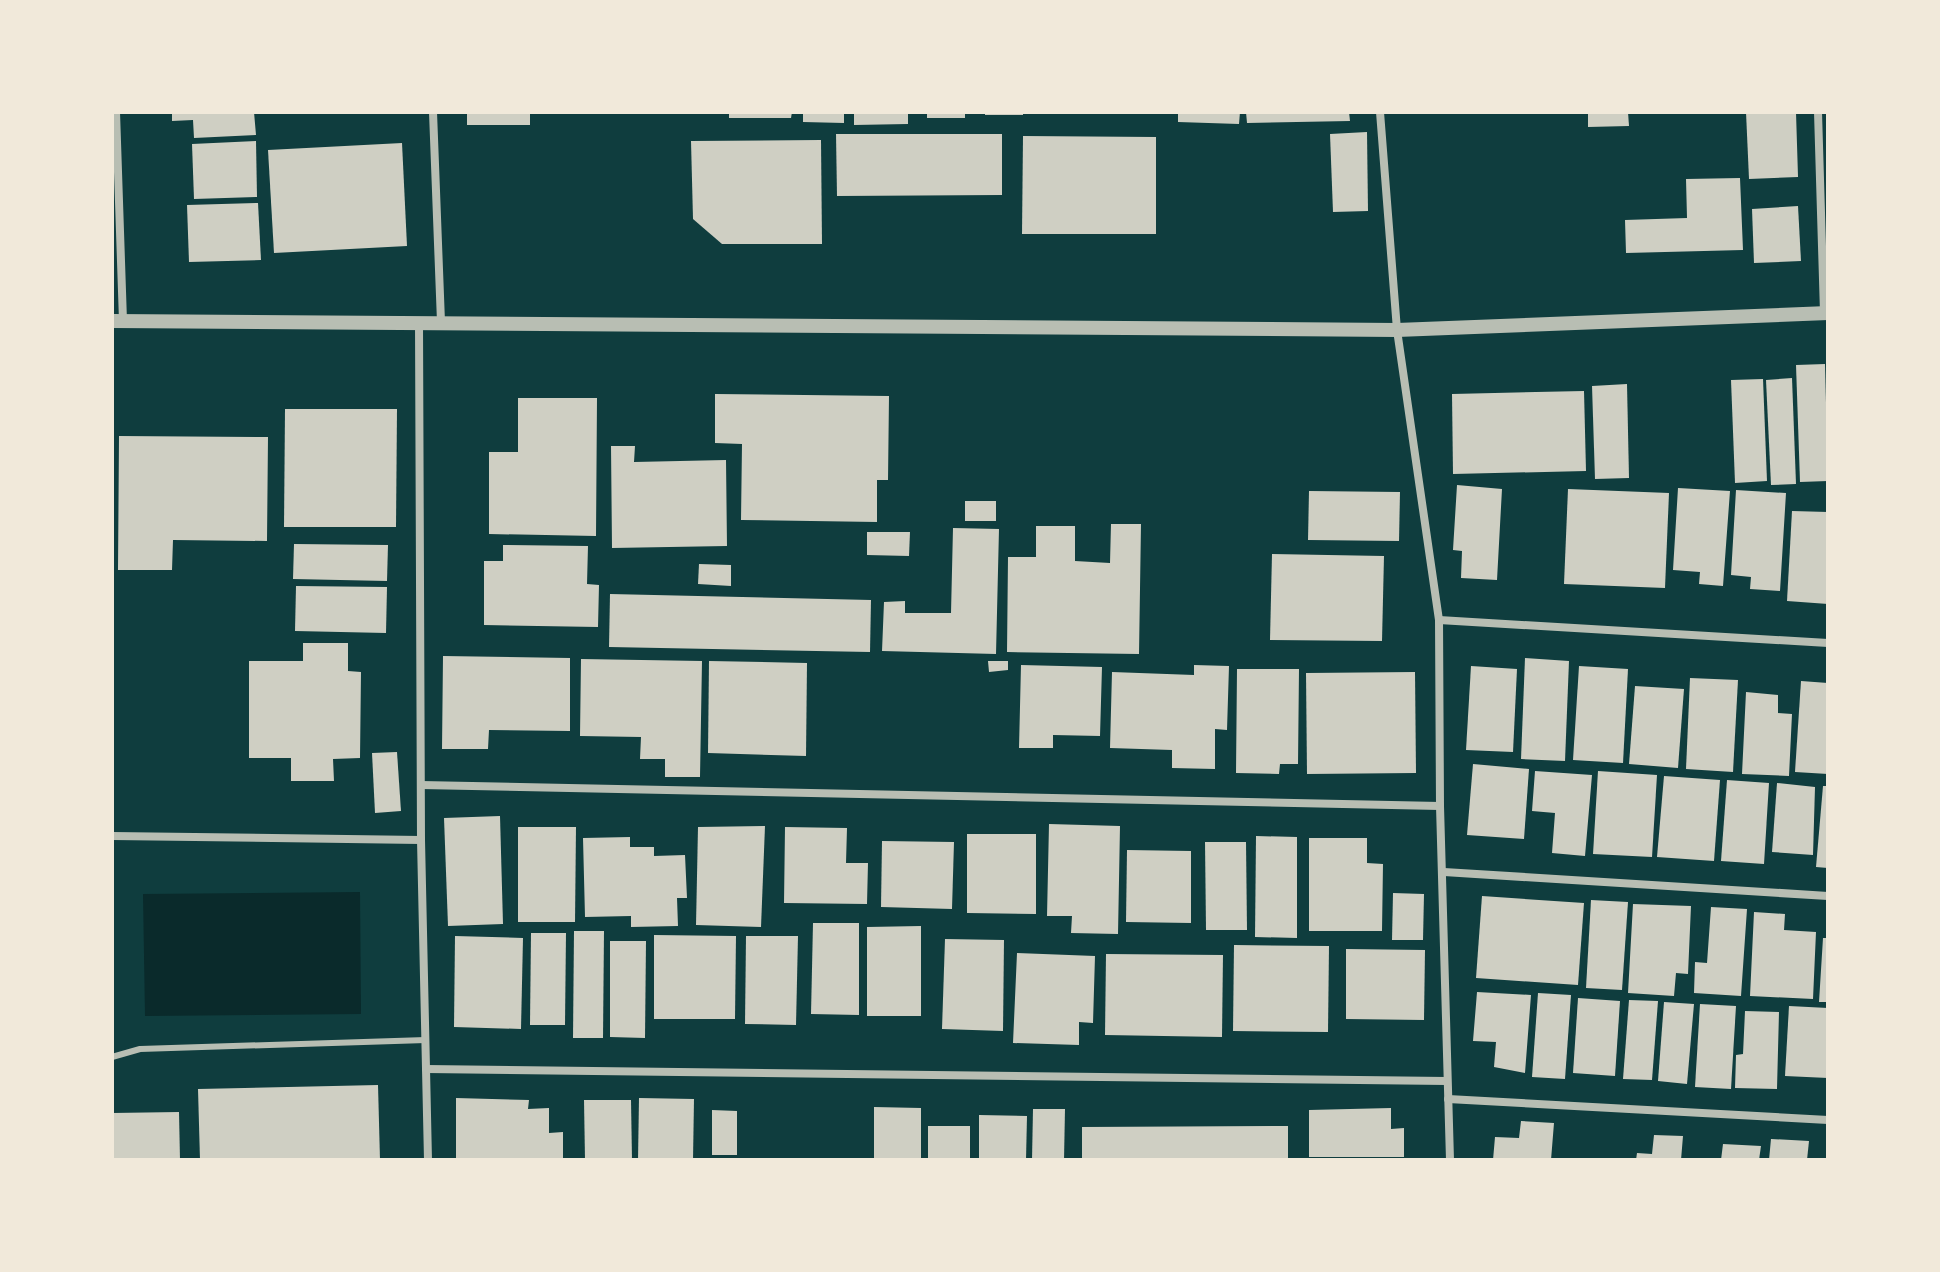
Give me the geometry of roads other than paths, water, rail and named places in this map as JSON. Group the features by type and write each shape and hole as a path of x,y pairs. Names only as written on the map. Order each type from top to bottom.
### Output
{"street":[{"path":"116,112 118,321 1397,330 1826,313 1818,112"},
{"path":"433,112 441,322"},
{"path":"1380,112 1397,330 1439,620 1440,806 1450,1160"},
{"path":"419,323 421,840 428,1160"},
{"path":"1439,620 1828,643"},
{"path":"421,785 1440,806"},
{"path":"112,836 421,840"},
{"path":"1444,872 1828,896"},
{"path":"426,1069 1447,1081"},
{"path":"1448,1099 1828,1120"}],"lane":[{"path":"112,1057 140,1049 426,1040"}],"water":[{"path":"360,892 361,1014 145,1016 143,894"}]}
